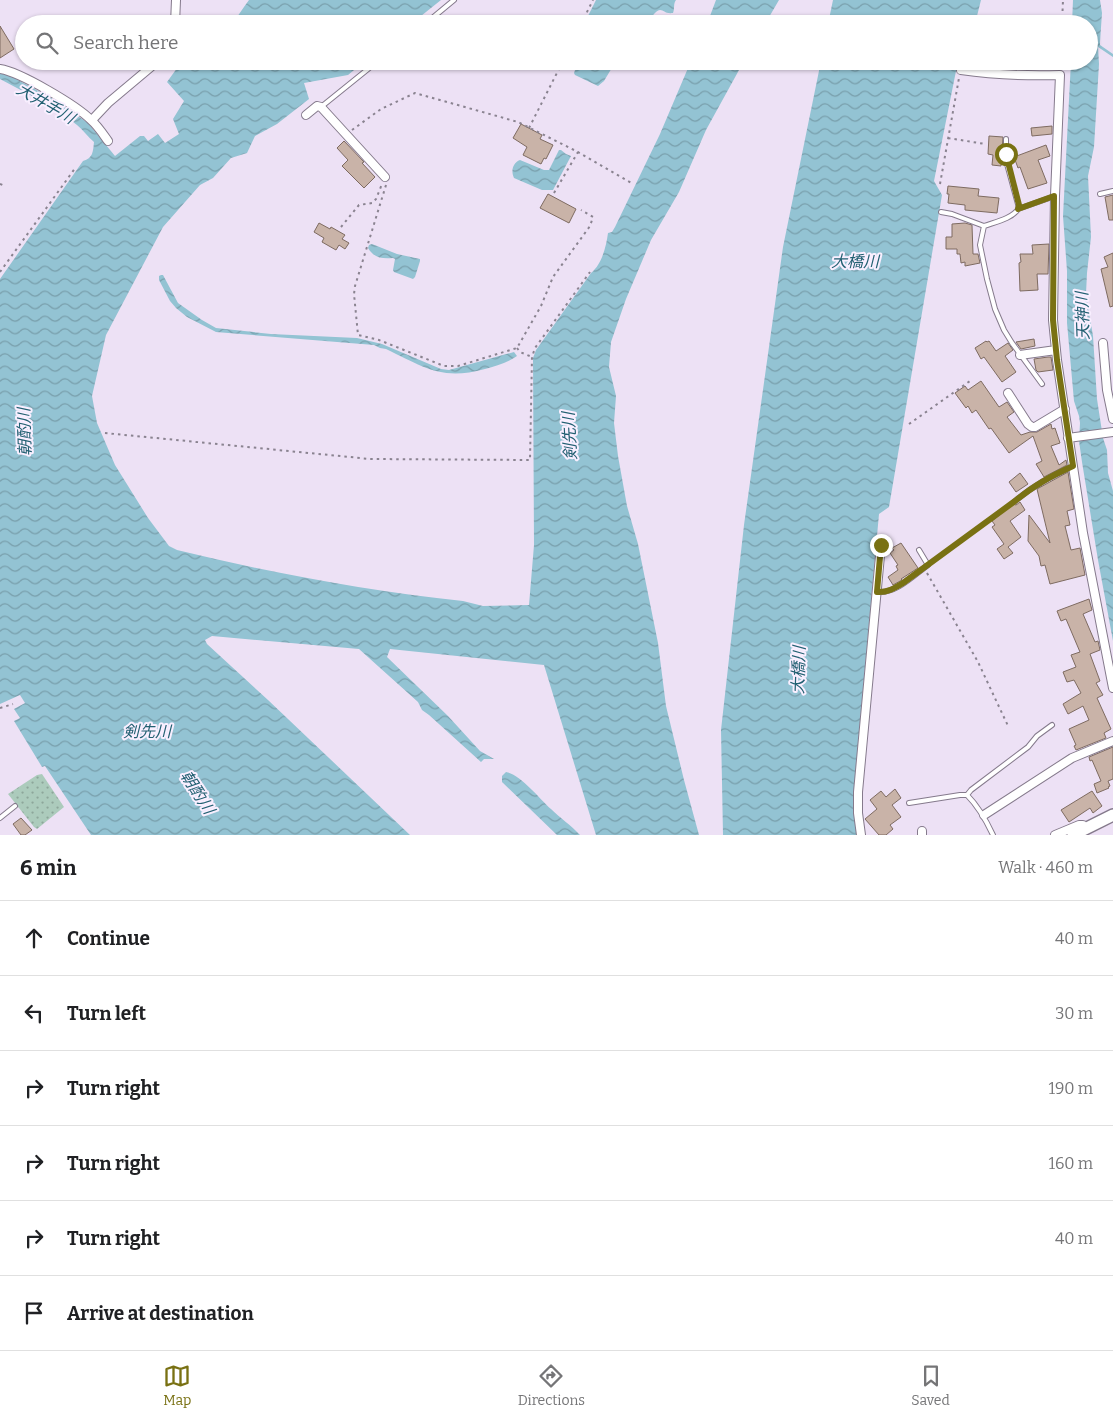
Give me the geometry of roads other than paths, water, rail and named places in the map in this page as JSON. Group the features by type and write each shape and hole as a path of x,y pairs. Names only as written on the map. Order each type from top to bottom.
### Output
{"street":[{"path":"175,15 176,0"},
{"path":"0,70 6,70 20,76 71,105 92,120 108,141"},
{"path":"92,120 108,102 146,70"},
{"path":"961,70 1017,76 1060,75 1054,196 1053,320 1087,552 1113,688"},
{"path":"306,115 317,106 321,107 386,180"},
{"path":"1103,343 1107,390 1113,419"},
{"path":"1020,355 1056,350"},
{"path":"1008,393 1028,424 1032,427 1036,427 1065,409"},
{"path":"1069,438 1113,432"},
{"path":"861,835 858,792 881,545"},
{"path":"984,815 1072,758 1113,741"},
{"path":"1073,835 1113,815"},
{"path":"1055,835 1079,825 1083,825 1085,829"}],"lane":[{"path":"436,15 454,0"},
{"path":"321,107 367,70"},
{"path":"1006,139 1007,164 1019,205 1018,209"},
{"path":"1100,194 1113,191"},
{"path":"941,212 952,214 984,226 1011,216 1018,209 1054,196"},
{"path":"984,226 980,245 991,296 1004,330 1042,384"},
{"path":"1015,501 1042,480 1073,466"},
{"path":"877,592 886,592 895,588 926,566 919,550"},
{"path":"967,795 1028,747 1052,725"},
{"path":"909,802 967,795 984,815 993,835"},
{"path":"0,818 15,806"}],"water":[{"path":"249,0 441,0 422,15 238,15"},
{"path":"596,0 676,0 673,13 658,10 653,15 588,15"},
{"path":"716,0 779,0 770,15 710,15"},
{"path":"833,0 981,0 977,15 830,15"},
{"name":"天神川","path":"1073,0 1100,0 1102,13 1100,45 1113,54 1113,57 1098,47 1098,15 1072,15"},
{"name":"天神川","path":"1098,47 1099,64 1094,147 1088,176 1091,237 1086,294 1093,336 1097,399 1103,438 1107,450 1108,473 1113,491 1113,641 1082,462 1079,441 1079,416 1074,401 1067,323 1067,271 1063,216 1071,70 1098,70"},
{"name":"剣先川","path":"176,70 354,70 348,75 304,83 309,99 277,124 255,136 247,153 231,158 213,178 200,185 163,227 106,335 92,396 97,423 115,465 148,518 169,546 177,550 319,580 463,601 483,606 529,605 534,545 533,358 536,350 601,260 608,233 612,232 615,227 660,134 687,70 739,70 706,130 679,192 651,240 626,299 611,342 609,367 616,396 614,423 627,506 638,544 658,643 666,706 699,835 596,835 544,665 390,649 387,657 448,716 480,751 494,759 484,759 481,762 422,710 418,702 359,649 212,636 205,640 207,644 410,835 91,835 45,766 42,767 14,721 20,718 14,709 25,703 20,695 0,704 0,279 83,161 91,156 94,142 77,125 59,112 0,79 0,73 7,74 55,100 88,123 115,156 140,136 144,136 148,141 158,134 165,143 179,134 173,119 184,101 167,82"},
{"path":"575,70 611,70 604,81 598,86 574,73"},
{"name":"大橋川","path":"819,70 956,70 934,181 942,195 889,507 879,514 853,799 857,835 723,835 721,730 744,525 783,247"},
{"path":"559,150 571,156 553,190 542,190 514,178 513,168 517,161 520,160 544,170 549,170"},
{"path":"372,244 397,254 420,259 415,277 413,279 394,272 395,259 376,256 368,248"},
{"path":"161,275 163,275 178,303 216,328 271,334 357,338 382,344 441,369 449,370 514,352 517,356 485,369 470,372 444,373 422,366 374,345 216,332 187,317 176,308 159,280"},
{"path":"506,772 523,782 580,835 557,835 502,782 502,776"}],"water label":[{"name":"大井手川","path":"46,103"},
{"name":"朝酌川","path":"24,432"},
{"name":"朝酌川","path":"198,792"}]}
